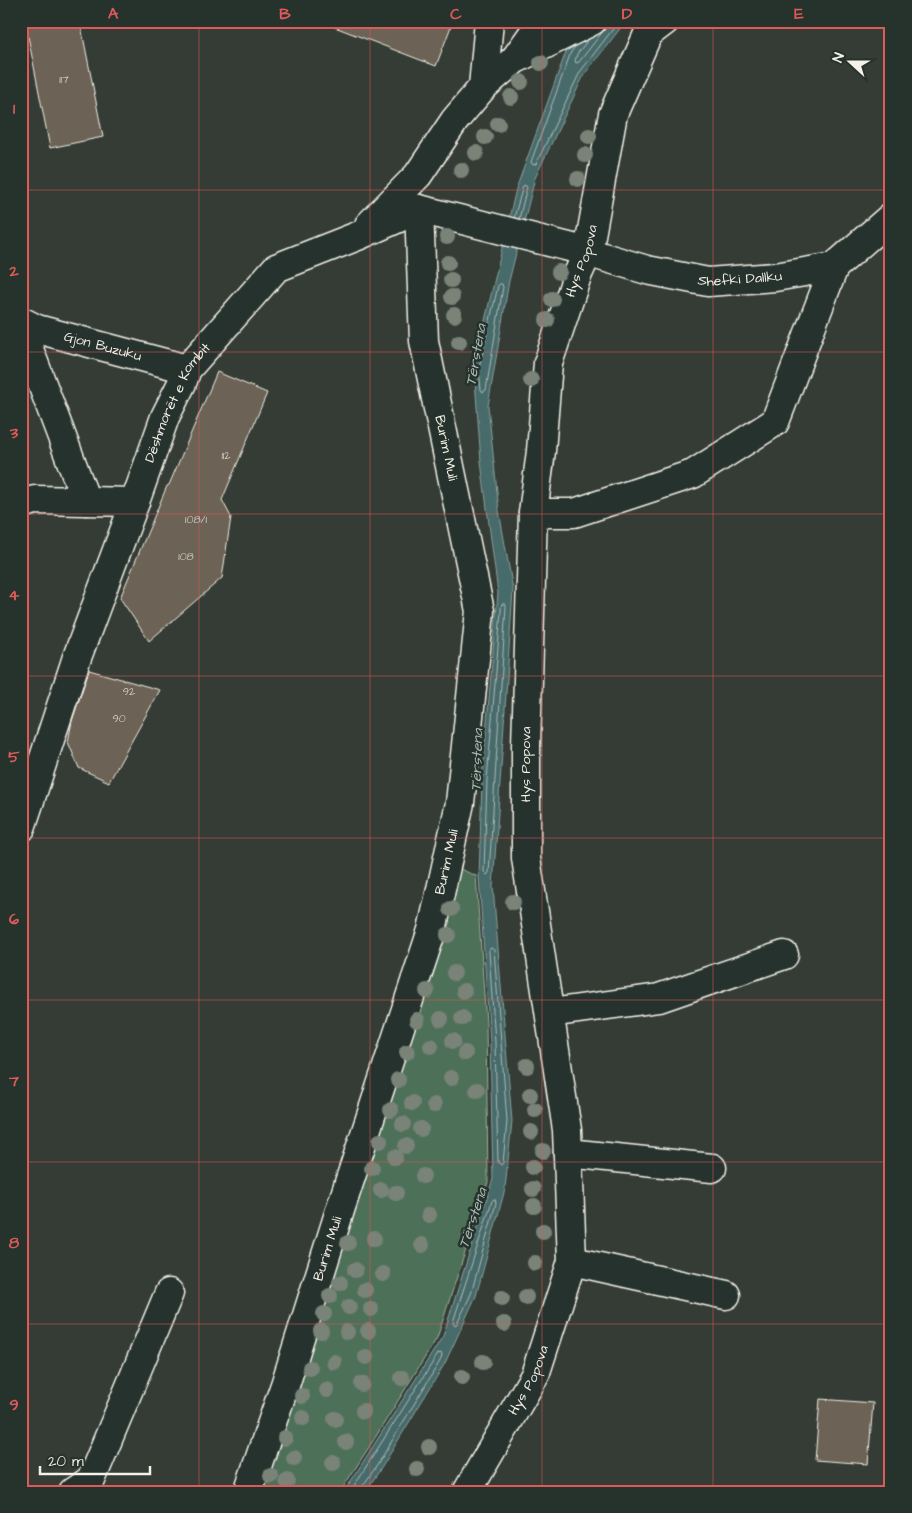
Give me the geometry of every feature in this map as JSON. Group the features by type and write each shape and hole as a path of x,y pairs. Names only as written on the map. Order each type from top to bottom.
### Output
{"street":[{"path":"483,87 489,21"},
{"name":"Dëshmorët e Kombit","path":"21,828 76,660 165,417 188,368 276,268 360,235 418,175 456,120 483,87 543,33 592,21"},
{"name":"Hys Popova","path":"467,1492 536,1375 572,1261 567,1130 526,858 526,746 533,513 541,451 548,363 578,276 580,250 612,114 648,34 665,21"},
{"path":"360,235 419,209"},
{"name":"Shefki Dallku","path":"419,209 580,250 647,270 708,282 775,277 834,267"},
{"name":"Burim Muli","path":"248,1492 286,1382 432,930 460,803 480,611 424,341 419,209"},
{"path":"533,513 574,513 693,474 776,422 834,267 891,217"},
{"name":"Gjon Buzuku","path":"21,321 37,329 188,368"},
{"path":"21,328 86,501"},
{"path":"21,504 35,500 135,502"},
{"path":"550,1013 659,998 784,955"},
{"path":"568,1153 712,1168"},
{"path":"572,1261 726,1295"},
{"path":"73,1492 91,1480 169,1293"}],"green space":[{"path":"449,864 476,876 486,1023 488,1182 437,1338 340,1492 257,1492"}],"water":[{"path":"589,21 626,21 584,75 535,178 509,281 488,406 499,511 513,590 493,887 512,1121 505,1189 476,1296 445,1363 365,1492 344,1492 443,1336 493,1179 490,1042 479,878 482,780 498,593 481,462 474,367 516,189 567,49"}],"building":[{"path":"25,21 80,21 103,137 50,148"},
{"path":"328,21 453,21 436,66 327,24"},
{"path":"217,372 267,393 222,500 231,517 222,578 149,641 120,598"},
{"path":"89,670 160,690 109,782 79,768 68,742 72,721"},
{"path":"820,1399 873,1403 868,1464 815,1460"}],"water label":[{"name":"Tërstena","path":"476,355"},
{"name":"Tërstena","path":"477,760"},
{"name":"Tërstena","path":"473,1218"}]}
